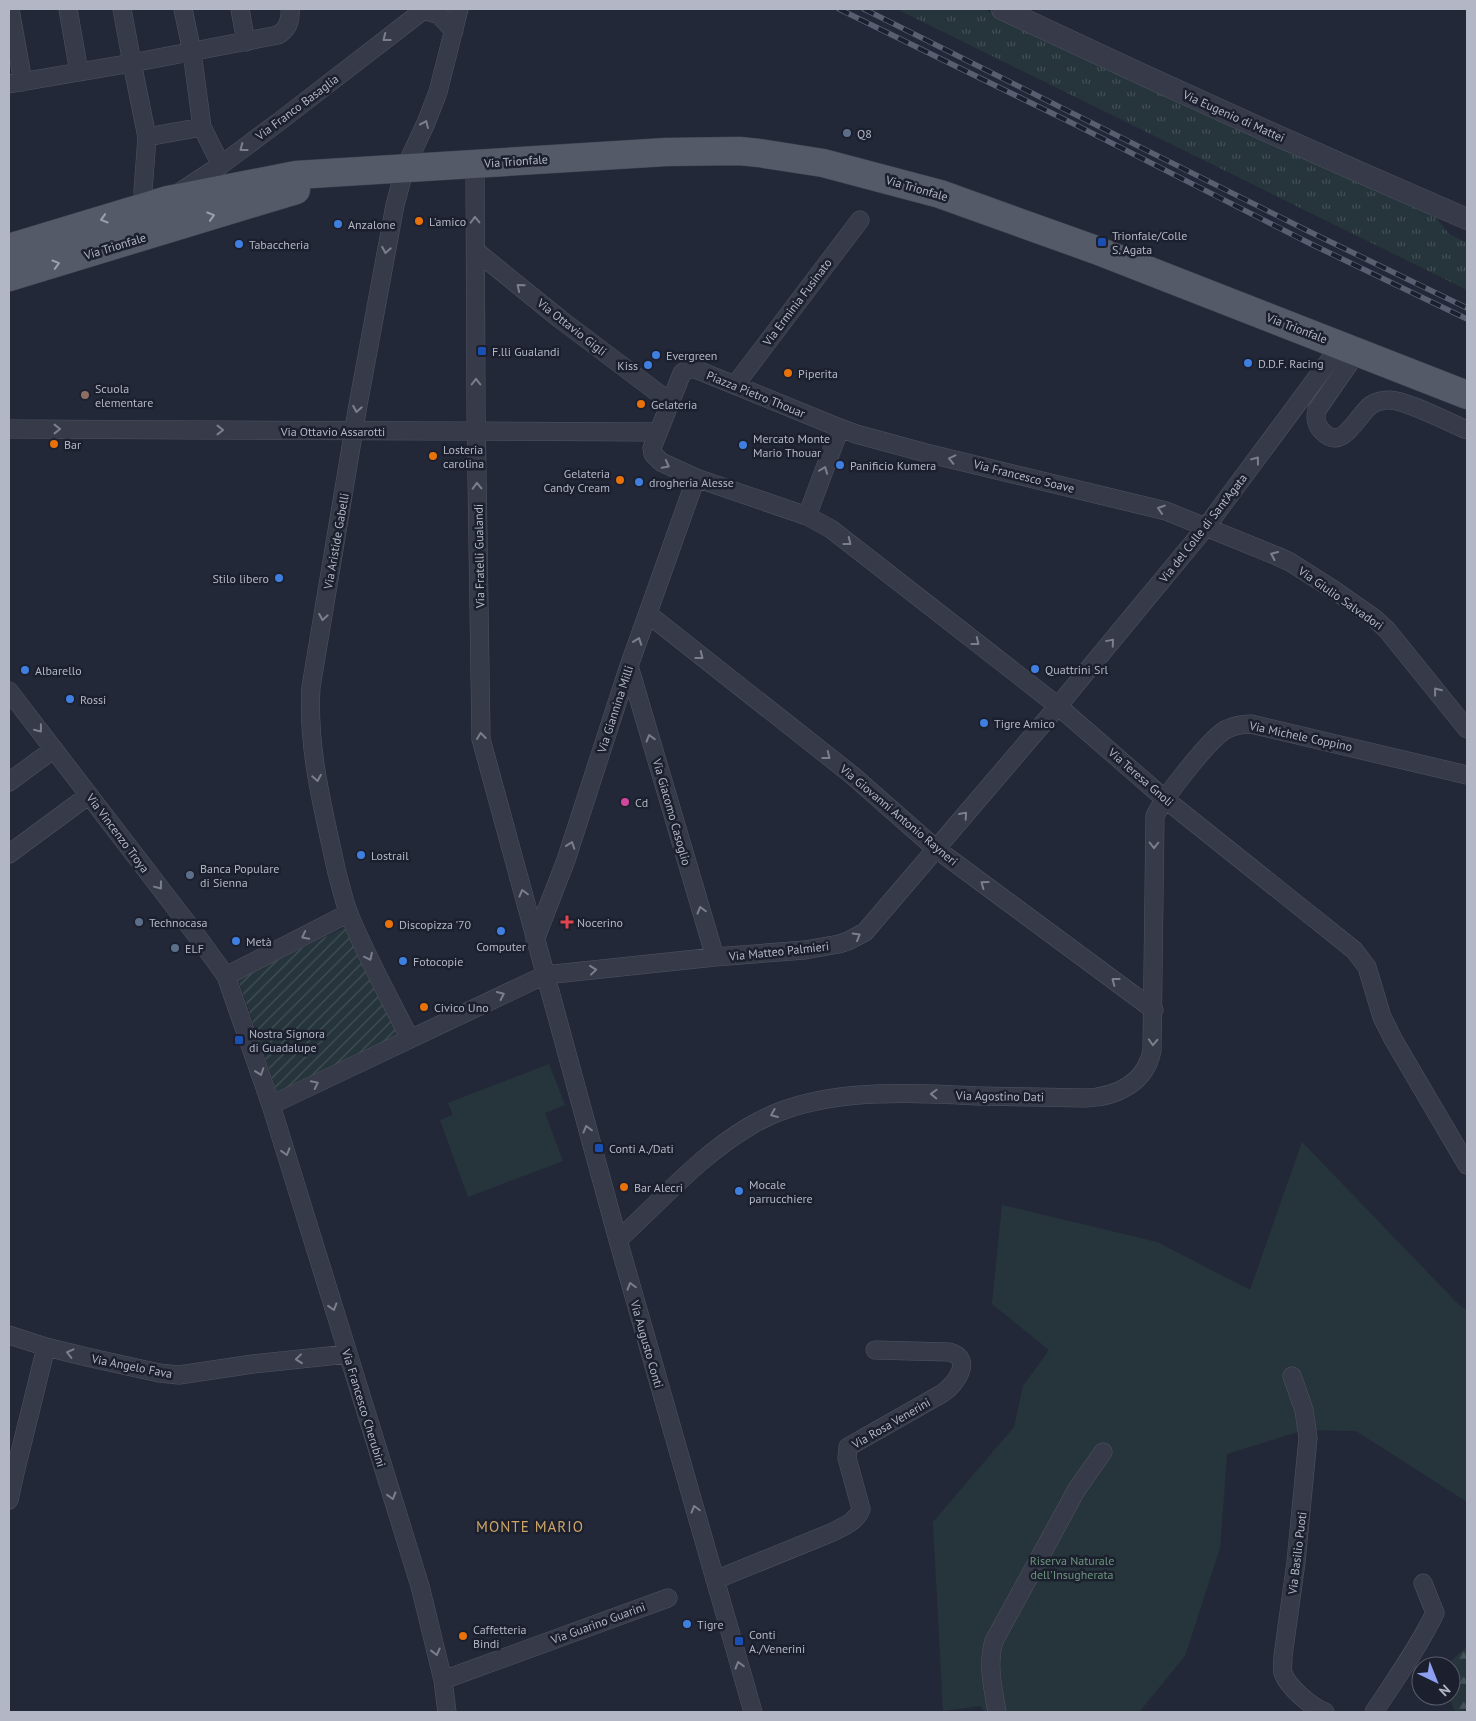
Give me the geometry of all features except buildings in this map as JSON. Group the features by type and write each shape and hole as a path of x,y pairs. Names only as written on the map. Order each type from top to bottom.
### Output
{"main road":[{"name":"Via Trionfale","path":"9,248 156,203 290,176 373,169 666,152 739,151 810,160 940,194 1096,250 1467,395"},
{"name":"Via Trionfale","path":"9,277 284,194 334,173"}],"street":[{"path":"10,9 16,83 278,35 283,32 290,20 290,9"},
{"path":"68,9 79,72"},
{"path":"122,9 146,137 144,192 156,203"},
{"path":"183,9 192,52 202,126 221,164"},
{"path":"240,9 246,42"},
{"name":"Via Franco Basaglia","path":"156,203 221,164 425,9 439,15 454,31"},
{"name":"Via Aristide Gabelli","path":"410,1039 349,913 337,873 312,746 310,718 311,687 392,218 405,168 436,98 459,9"},
{"name":"Via Eugenio di Mattei","path":"1002,9 1148,78 1467,219"},
{"path":"146,137 202,126"},
{"name":"Via Fratelli Gualandi","path":"475,164 476,431 481,739 544,975"},
{"name":"Via Erminia Fusinato","path":"735,385 860,220"},
{"name":"Via Ottavio Gigli","path":"476,251 560,319 670,402"},
{"path":"1349,348 1317,410 1316,420 1323,432 1332,437 1343,435 1351,429 1371,405 1379,401 1390,400 1421,410 1467,430"},
{"name":"Via del Colle di Sant'Agata","path":"1058,706 1206,527 1349,348"},
{"name":"Piazza Pietro Thouar","path":"807,516 696,478 666,465 656,458 652,448 658,432 681,374 688,369 695,369 840,428"},
{"path":"807,516 840,428"},
{"name":"Via Francesco Soave","path":"840,428 926,453 1150,506 1206,527"},
{"name":"Via Ottavio Assarotti","path":"9,429 658,432"},
{"name":"Via Giannina Milli","path":"536,940 582,812 629,666 696,478"},
{"name":"Via Teresa Gnoli","path":"807,516 842,536 1058,706 1165,799 1354,950 1367,967 1382,1017 1393,1039 1467,1165"},
{"name":"Via Giulio Salvadori","path":"1206,527 1290,562 1374,618 1396,639 1467,729"},
{"name":"Via Giovanni Antonio Rayneri","path":"648,614 852,775 935,848 1154,1010"},
{"name":"Via Giacomo Casoglio","path":"629,666 715,957"},
{"name":"Via Vincenzo Troya","path":"9,691 226,976 271,1105"},
{"name":"Via Matteo Palmieri","path":"271,1105 544,975 715,957 805,950 829,947 854,938 870,927 935,848 1058,706"},
{"name":"Via Michele Coppino","path":"1165,799 1220,734 1230,728 1245,724 1324,740 1467,775"},
{"path":"9,782 54,749"},
{"path":"9,854 89,795"},
{"name":"Via Agostino Dati","path":"618,1240 701,1162 727,1141 750,1126 783,1110 816,1102 870,1093 1086,1098 1102,1097 1128,1088 1150,1062 1152,1050 1154,1010 1154,822 1155,816 1165,799"},
{"path":"226,976 349,913"},
{"name":"Via Augusto Conti","path":"544,975 752,1712"},
{"name":"Via Francesco Cherubini","path":"271,1105 348,1354 413,1588 443,1680 447,1712"},
{"name":"Via Angelo Fava","path":"9,1336 46,1347 159,1373 180,1375 253,1364 348,1354"},
{"path":"9,1500 12,1472 46,1347"},
{"name":"Via Rosa Venerini","path":"715,1580 833,1532 850,1523 861,1509 847,1458 846,1451 849,1446 943,1393 954,1383 960,1372 961,1364 959,1357 949,1352 875,1350"},
{"name":"Via Basilio Puoti","path":"1292,1376 1305,1416 1308,1438 1303,1500 1282,1656 1283,1668 1284,1676 1294,1689 1311,1705 1322,1712"},
{"path":"997,1712 991,1667 991,1651 994,1641 1077,1489 1103,1452"},
{"path":"1374,1712 1412,1654 1435,1612 1423,1582"},
{"name":"Via Guarino Guarini","path":"443,1680 668,1598"}],"green space":[{"path":"897,9 983,9 1434,215 1449,234 1467,243 1467,290"},
{"path":"348,926 400,1035 278,1095 238,979"},
{"path":"549,1064 565,1105 545,1113 563,1161 468,1197 440,1120 453,1115 448,1103"},
{"name":"Riserva Naturale dell'Insugherata","path":"1302,1142 1459,1305 1467,1310 1467,1502 1356,1431 1304,1430 1227,1454 1220,1548 1185,1656 1139,1712 985,1712 980,1706 943,1711 933,1522 1014,1427 1023,1386 1049,1350 992,1304 1002,1205 1157,1242 1250,1290"},
{"path":"1467,1647 1467,1712 1455,1712 1453,1706 1461,1706 1461,1656 1457,1656"}],"railway":[{"path":"839,9 1076,125 1313,245 1467,319"},
{"path":"864,9 1306,230 1467,308"}],"place":[{"name":"Q8","path":"847,133"},
{"name":"L'amico","path":"419,221"},
{"name":"Anzalone","path":"338,224"},
{"name":"Trionfale/Colle S. Agata","path":"1102,242"},
{"name":"Tabaccheria","path":"239,244"},
{"name":"F.lli Gualandi","path":"482,351"},
{"name":"Evergreen","path":"656,355"},
{"name":"D.D.F. Racing","path":"1248,363"},
{"name":"Kiss","path":"648,365"},
{"name":"Piperita","path":"788,373"},
{"name":"Scuola elementare","path":"85,395"},
{"name":"Gelateria","path":"641,404"},
{"name":"Bar","path":"54,444"},
{"name":"Mercato Monte Mario Thouar","path":"743,445"},
{"name":"Losteria carolina","path":"433,456"},
{"name":"Panificio Kumera","path":"840,465"},
{"name":"Gelateria Candy Cream","path":"620,480"},
{"name":"drogheria Alesse","path":"639,482"},
{"name":"Stilo libero","path":"279,578"},
{"name":"Quattrini Srl","path":"1035,669"},
{"name":"Albarello","path":"25,670"},
{"name":"Rossi","path":"70,699"},
{"name":"Tigre Amico","path":"984,723"},
{"name":"Cd","path":"625,802"},
{"name":"Lostrail","path":"361,855"},
{"name":"Banca Populare di Sienna","path":"190,875"},
{"name":"Technocasa","path":"139,922"},
{"name":"Nocerino","path":"567,922"},
{"name":"Discopizza '70","path":"389,924"},
{"name":"Computer","path":"501,931"},
{"name":"Metà","path":"236,941"},
{"name":"ELF","path":"175,948"},
{"name":"Fotocopie","path":"403,961"},
{"name":"Civico Uno","path":"424,1007"},
{"name":"Nostra Signora di Guadalupe","path":"239,1040"},
{"name":"Conti A./Dati","path":"599,1148"},
{"name":"Bar Alecri","path":"624,1187"},
{"name":"Mocale parrucchiere","path":"739,1191"},
{"name":"Tigre","path":"687,1624"},
{"name":"Caffetteria Bindi","path":"463,1636"},
{"name":"Conti A./Venerini","path":"739,1641"}],"district":[{"name":"MONTE MARIO","path":"530,1526"}]}
